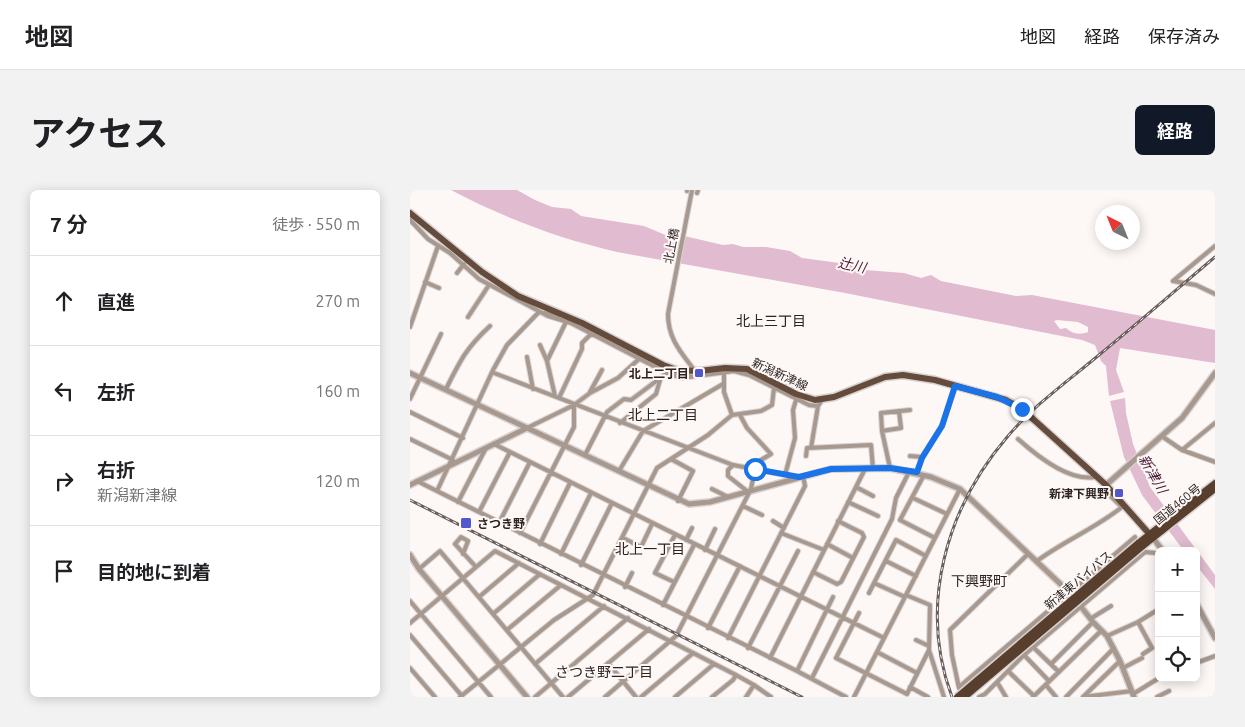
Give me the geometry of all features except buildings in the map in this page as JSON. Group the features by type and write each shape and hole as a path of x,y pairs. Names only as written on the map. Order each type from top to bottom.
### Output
{"highway":[{"path":"1179,512 1215,482"},
{"name":"国道460号","path":"1151,536 1179,512 1215,489"},
{"name":"新津東バイパス","path":"957,697 1138,542 1151,536"},
{"name":"新津東バイパス","path":"964,697 1138,542"}],"main road":[{"name":"新潟新津線","path":"410,213 494,281 518,296 663,365 677,370 697,371 725,368 747,370 807,399 820,403"},
{"path":"820,403 876,380 896,376 915,376 1014,403 1107,486 1151,536"}],"street":[{"name":"北上橋","path":"692,190 668,314 670,333 674,343 697,371"},
{"path":"410,220 428,239 464,264 489,286 539,312 566,319 667,373 682,378 734,372 749,374 809,406 820,403 812,448"},
{"path":"410,327 412,311 438,246"},
{"path":"1215,246 1173,281 1196,285 1215,294"},
{"path":"456,273 464,264"},
{"path":"425,282 439,288"},
{"path":"468,317 489,286"},
{"path":"437,492 494,373 493,370 507,345 539,312"},
{"path":"547,361 566,319"},
{"path":"446,389 460,358 490,326"},
{"path":"410,399 441,334"},
{"path":"557,397 582,349 582,343 591,334"},
{"path":"540,346 547,361 557,397"},
{"path":"527,357 533,389"},
{"path":"410,485 452,462 574,405 590,392 618,378 639,359"},
{"path":"590,392 602,370"},
{"path":"585,455 605,417 624,399 631,400 667,373 685,374 697,371 724,373"},
{"path":"410,373 649,485 678,501 689,504 710,502 831,469 890,468 917,472 960,489 1071,594 1101,631 1108,636 1133,694"},
{"path":"494,373 687,449 733,465 785,475 801,476"},
{"path":"724,373 723,384 732,415"},
{"path":"1037,561 1052,550 1106,520 1122,507 1104,490 1125,468 1163,437 1182,418 1215,373"},
{"path":"620,423 656,394 660,380"},
{"path":"619,471 643,431 723,384"},
{"path":"917,472 922,458 942,426 955,386"},
{"path":"410,635 461,696 554,620 589,598 623,538 657,468 708,435 732,415 739,413 740,415 772,405 774,388"},
{"path":"785,475 795,438 793,410 796,400"},
{"path":"520,533 574,427 574,405"},
{"path":"890,468 882,431 881,413 910,410"},
{"path":"882,431 901,428 899,411"},
{"path":"410,412 463,438"},
{"path":"605,697 672,641 743,506 756,464 771,454 747,428 740,415"},
{"path":"1182,450 1215,423"},
{"path":"1163,437 1182,450 1215,462"},
{"path":"1018,439 1046,460 1074,476 1095,477"},
{"path":"410,440 452,462"},
{"path":"494,444 884,638"},
{"path":"806,456 807,448 871,445 873,469"},
{"path":"458,502 486,447"},
{"path":"479,512 510,452"},
{"path":"910,456 922,458"},
{"path":"670,460 693,471 678,501"},
{"path":"498,523 530,462"},
{"path":"733,465 728,470 728,476 749,490"},
{"path":"770,658 865,469"},
{"path":"812,678 892,519 896,498 909,472"},
{"path":"924,474 900,520 935,538"},
{"path":"728,638 805,486 801,476"},
{"path":"416,481 625,587 797,670 846,697"},
{"path":"540,544 570,482"},
{"path":"856,486 873,496"},
{"path":"712,489 728,497"},
{"path":"854,697 960,489"},
{"path":"561,554 591,493"},
{"path":"913,498 947,514"},
{"path":"848,502 878,516"},
{"path":"581,565 612,503"},
{"path":"743,506 762,515"},
{"path":"773,521 784,528"},
{"path":"813,572 837,584 841,582 864,537 862,534 838,521"},
{"path":"623,538 641,547 652,524"},
{"path":"686,540 692,528"},
{"path":"705,550 715,529"},
{"path":"781,533 824,550"},
{"path":"674,582 655,573 675,535"},
{"path":"1151,536 1160,547"},
{"path":"869,593 896,540 926,556"},
{"path":"959,687 1071,594 1138,542"},
{"path":"827,544 853,558"},
{"path":"664,605 694,545"},
{"path":"419,568 440,551 563,697"},
{"path":"410,623 495,551 672,641 692,654 754,685 771,697"},
{"path":"748,648 798,551"},
{"path":"979,697 986,696 1024,655 1145,552 1155,554"},
{"path":"463,554 476,567"},
{"path":"964,697 959,687 952,655 950,630 1028,554"},
{"path":"410,555 527,697"},
{"path":"886,561 916,576"},
{"path":"479,597 519,563"},
{"path":"708,628 740,566"},
{"path":"625,587 632,573"},
{"path":"493,614 540,574"},
{"path":"874,583 930,605 929,648 944,697"},
{"path":"507,630 561,585"},
{"path":"797,670 834,597"},
{"path":"410,601 491,697"},
{"path":"535,664 604,606"},
{"path":"1051,664 1092,620 1111,606"},
{"path":"1200,610 1215,638"},
{"path":"1108,636 1155,611"},
{"path":"859,613 836,658 866,674 907,694 929,648"},
{"path":"535,697 628,618"},
{"path":"1123,668 1152,648 1138,622"},
{"path":"568,697 649,629"},
{"path":"1008,671 1034,697 1101,631"},
{"path":"916,640 929,648"},
{"path":"1034,647 1059,672"},
{"path":"1066,697 1114,648"},
{"path":"878,652 917,672"},
{"path":"641,697 692,654"},
{"path":"1024,655 1050,681"},
{"path":"1200,662 1215,656"},
{"path":"1083,697 1120,661"},
{"path":"608,663 636,697"},
{"path":"675,697 714,664"},
{"path":"410,668 434,697"},
{"path":"712,697 736,675"},
{"path":"1083,697 1133,694 1155,680"},
{"path":"997,682 1006,697"},
{"path":"746,697 754,685"},
{"path":"1046,685 1056,697"},
{"path":"910,687 925,696"},
{"path":"1157,697 1169,691"}],"shaded area":[{"path":"451,190 517,190 552,207 571,209 581,216 644,226 668,236 680,235 723,245 733,244 743,247 766,247 790,251 802,258 847,264 865,270 904,273 921,278 931,275 941,281 1016,296 1032,295 1215,330 1215,363 1120,348 1116,370 1124,392 1109,396 1106,366 1101,361 1095,345 1082,340 845,293 617,252 532,226 491,210","holes":["1054,321 1078,322 1088,327 1088,332 1076,333 1066,328 1060,329"]},
{"path":"1125,398 1126,413 1133,444 1150,487 1194,547 1181,547 1142,495 1124,457 1110,401"},
{"path":"1200,555 1215,575 1215,589 1200,570"}],"railway":[{"path":"952,697 942,663 938,628 938,593 944,559 954,526 968,494 986,464 1008,436 1029,414 1215,257"},
{"path":"410,500 802,697"}],"place":[{"name":"北上二丁目","path":"699,373"},
{"name":"新津下興野","path":"1119,493"},
{"name":"さつき野","path":"466,523"}],"district":[{"name":"北上三丁目","path":"771,321"},
{"name":"北上二丁目","path":"663,415"},
{"name":"北上一丁目","path":"650,549"},
{"name":"下興野町","path":"979,581"},
{"name":"さつき野二丁目","path":"604,672"}],"route":[{"path":"755,469 799,477 831,469 890,468 917,472 922,458 942,426 955,386 997,397 1014,403 1022,409"}],"water label":[{"name":"辻川","path":"852,265"},
{"name":"新津川","path":"1153,474"}]}
